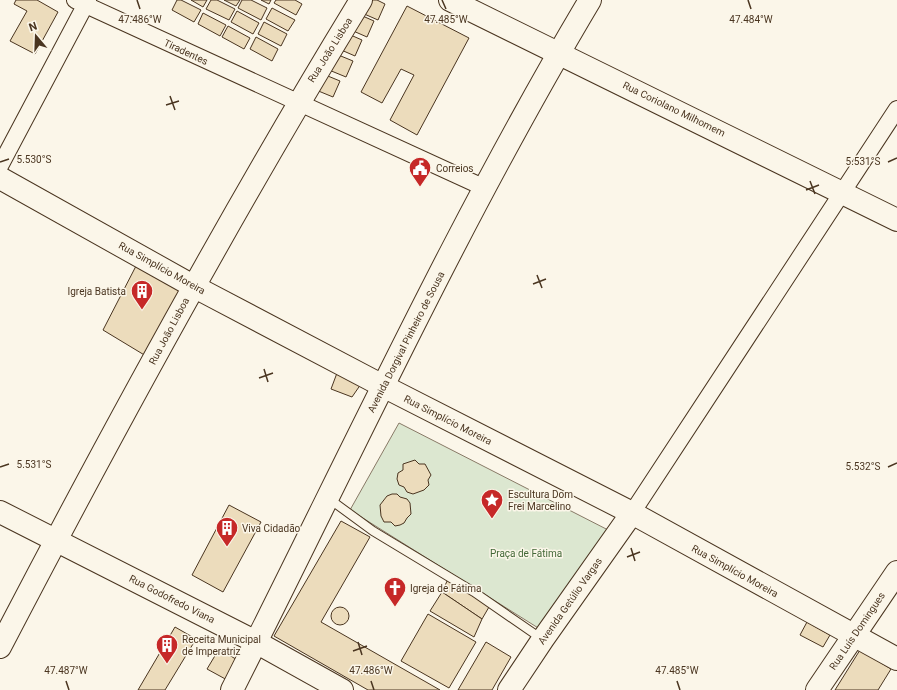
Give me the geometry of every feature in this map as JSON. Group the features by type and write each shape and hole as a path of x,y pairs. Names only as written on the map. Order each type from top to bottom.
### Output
{"main road":[{"name":"Rua João Lisboa","path":"0,647 56,539 193,286 298,103 361,0"},
{"name":"Rua Coriolano Milhomem","path":"450,0 843,192 897,220"},
{"name":"Avenida Dorgival Pinheiro de Sousa","path":"232,690 383,386 485,188 558,53 590,0"},
{"name":"Rua Simplício Moreira","path":"0,178 193,286 632,514 854,637 897,659"},
{"name":"Rua Godofredo Viana","path":"0,512 56,539 256,642 342,690"},
{"name":"Avenida Getúlio Vargas","path":"509,690 543,639 632,514"},
{"name":"Rua Luís Domingues","path":"817,690 897,572"}],"street":[{"name":"Tiradentes","path":"83,2 298,103 485,188"},
{"path":"0,166 83,2"},
{"path":"632,514 897,109"}],"lane":[{"path":"328,498 373,531 474,592 543,639"}],"green space":[{"name":"Praça de Fátima","path":"399,423 614,533 543,631 350,510"}],"building":[{"path":"16,0 37,0 58,12 35,54 10,41 27,11 14,4"},
{"path":"177,0 181,0 201,10 194,22 172,10"},
{"path":"191,0 207,0 203,7"},
{"path":"211,0 217,0 235,9 229,20 206,9"},
{"path":"224,0 240,0 236,6"},
{"path":"242,0 251,0 267,8 261,20 238,8"},
{"path":"261,0 271,0 269,4"},
{"path":"276,0 295,0 302,4 296,15 274,3"},
{"path":"367,0 377,0 385,4 378,20 362,13"},
{"path":"407,6 469,38 417,135 390,120 414,75 401,69 382,103 361,92"},
{"path":"272,8 295,20 288,31 266,19"},
{"path":"237,11 259,23 253,34 231,22"},
{"path":"203,13 226,25 220,36 198,24"},
{"path":"358,14 374,21 367,37 351,30"},
{"path":"264,22 287,34 281,46 258,34"},
{"path":"228,26 250,38 244,49 222,37"},
{"path":"346,33 362,40 355,56 339,49"},
{"path":"256,37 278,49 272,61 250,49"},
{"path":"336,54 353,61 346,77 329,70"},
{"path":"323,74 340,81 333,97 316,90"},
{"name":"Igreja Batista","path":"136,266 183,292 146,356 103,330"},
{"path":"337,373 361,384 352,397 331,389"},
{"path":"415,460 419,464 425,464 431,475 428,480 429,485 424,490 413,494 407,492 404,487 399,485 397,479 398,473 403,470 403,464"},
{"path":"397,494 400,497 407,499 410,503 411,514 404,523 395,526 391,522 384,522 381,516 380,505 387,496"},
{"name":"Viva Cidadão","path":"229,505 261,522 223,592 192,575"},
{"path":"341,521 370,537 321,622 440,690 368,690 274,636"},
{"path":"448,579 489,607 482,619 442,592"},
{"path":"442,592 482,619 474,637 430,611"},
{"path":"340,607 346,610 349,616 346,622 340,625 334,622 331,616 334,610"},
{"path":"428,614 476,642 449,688 401,661"},
{"path":"807,622 830,635 823,647 800,635"},
{"name":"Receita Municipal de Imperatriz","path":"175,627 196,639 165,690 138,690"},
{"path":"486,642 511,657 492,690 458,690"},
{"path":"219,649 239,661 229,681 207,669"},
{"path":"860,650 891,669 878,690 835,690"}],"place":[{"name":"Correios","path":"420,188"},
{"name":"Igreja Batista","path":"142,310"},
{"name":"Escultura Dom Frei Marcelino","path":"492,520"},
{"name":"Viva Cidadão","path":"227,548"},
{"name":"Igreja de Fátima","path":"395,608"},
{"name":"Receita Municipal de Imperatriz","path":"167,664"}]}
